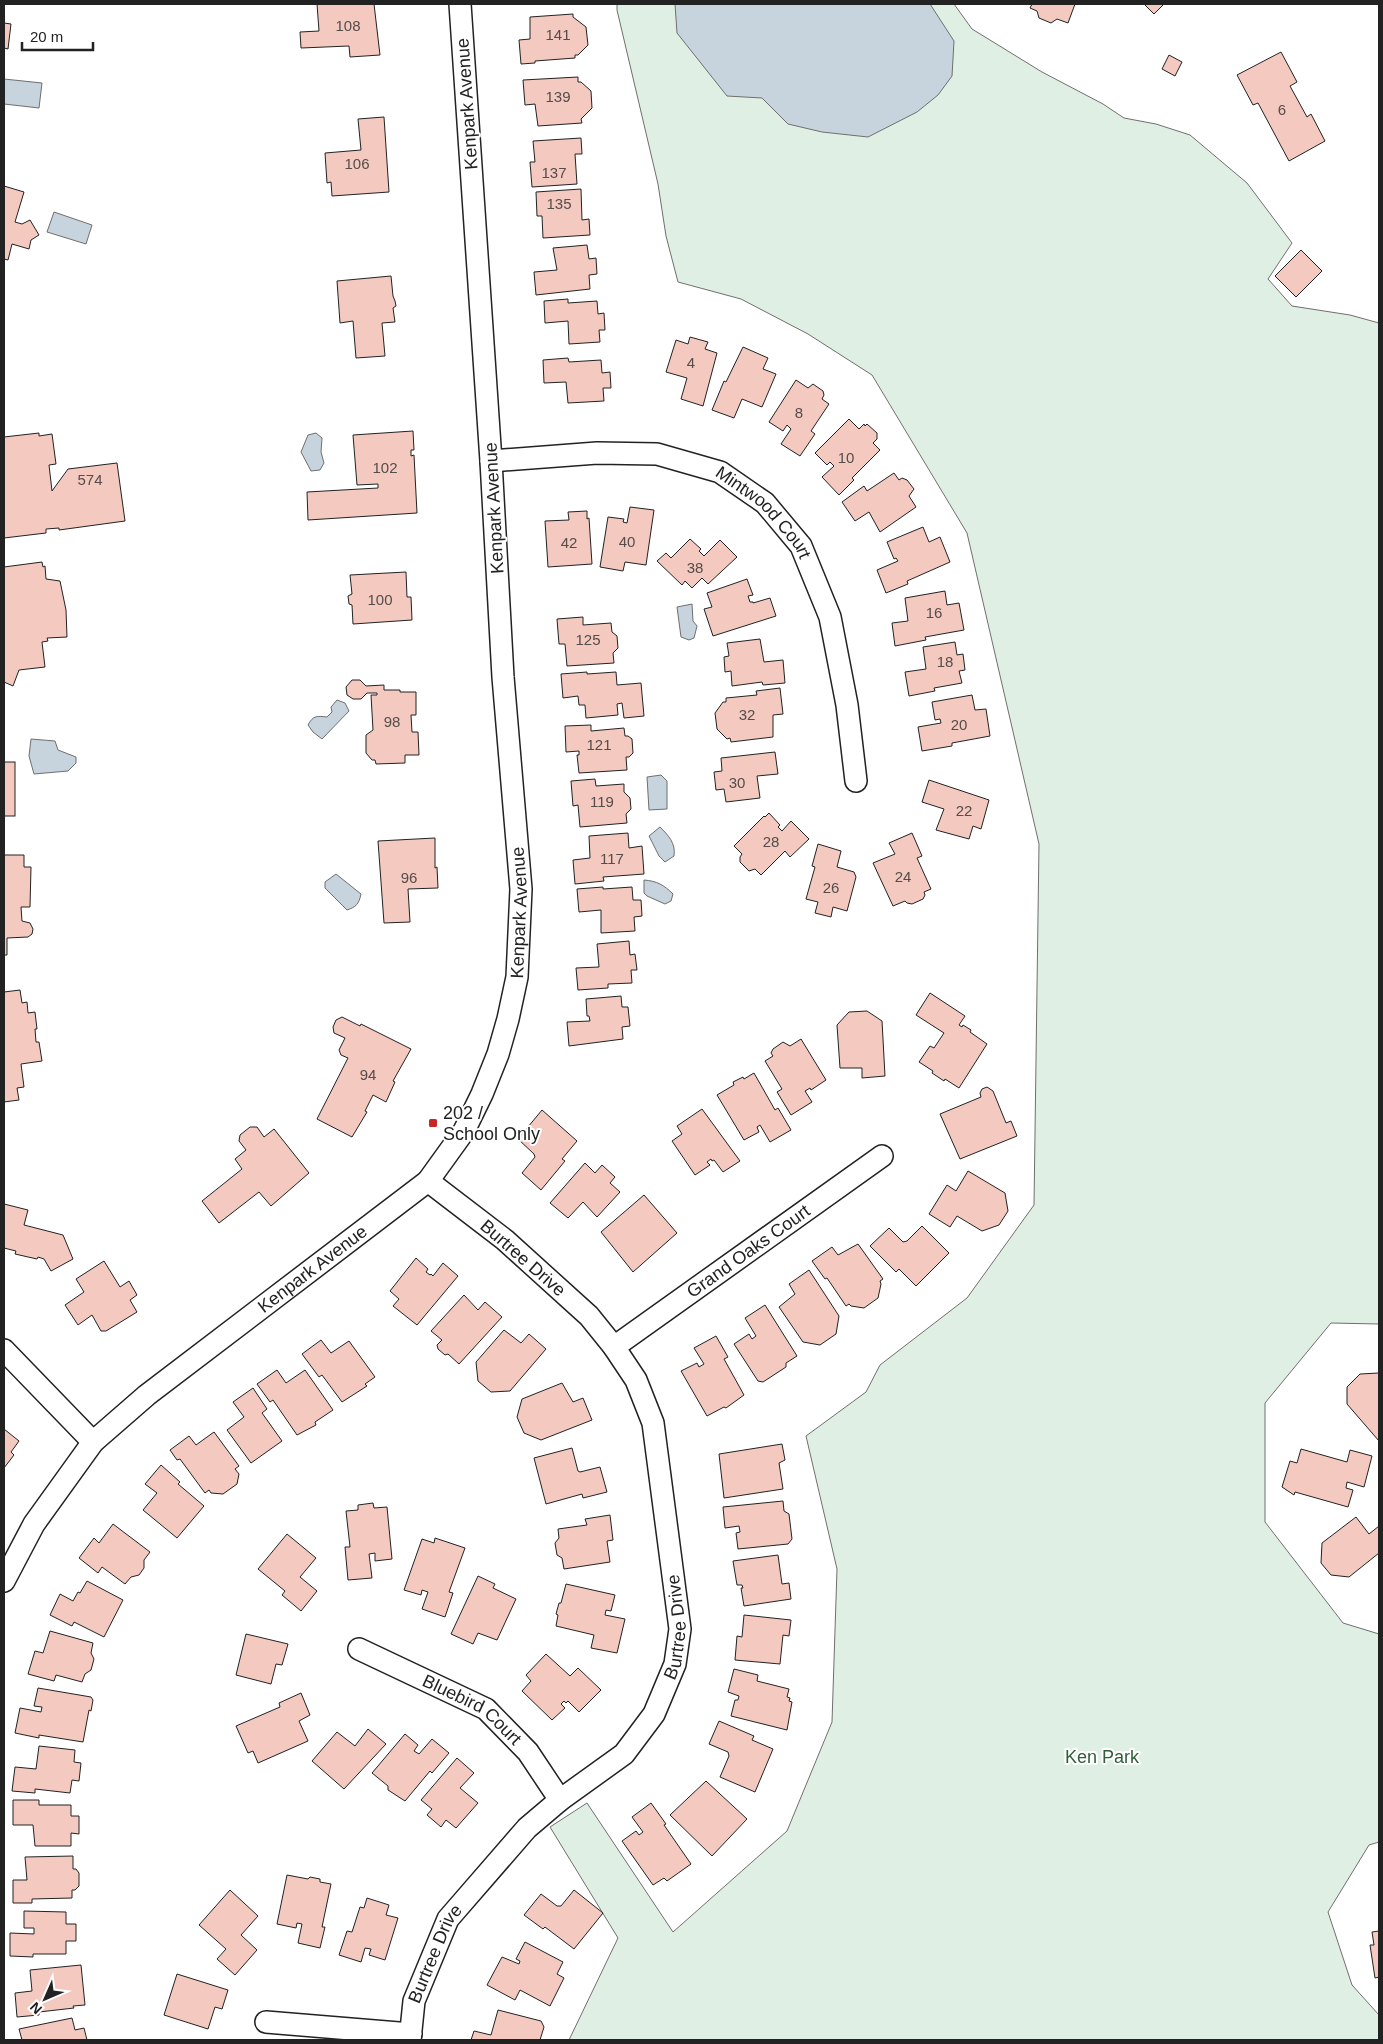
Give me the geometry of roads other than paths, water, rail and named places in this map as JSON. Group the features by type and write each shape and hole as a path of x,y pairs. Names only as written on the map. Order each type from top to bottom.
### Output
{"street":[{"name":"Kenpark Avenue","path":"4,1581 34,1524 93,1442 147,1396 428,1181 464,1131 482,1094 506,1027 517,977 520,888 503,677 491,461 460,4"},
{"name":"Mintwood Court","path":"491,461 597,453 657,454 720,472 764,503 802,546 830,617 847,705 856,780"},
{"name":"Grand Oaks Court","path":"614,1347 882,1156"},
{"name":"Burtree Drive","path":"410,2037 414,2001 448,1919 527,1828 560,1800 624,1754 654,1714 675,1664 680,1629 653,1423 636,1380 614,1347 589,1316 505,1240 428,1181"},
{"path":"4,1350 93,1442"},
{"name":"Bluebird Court","path":"359,1649 486,1709 528,1752 560,1800"},
{"path":"266,2022 410,2037"}],"place":[{"name":"202 / School Only","path":"433,1123"}],"park label":[{"name":"Ken Park","path":"1102,1757"}]}
